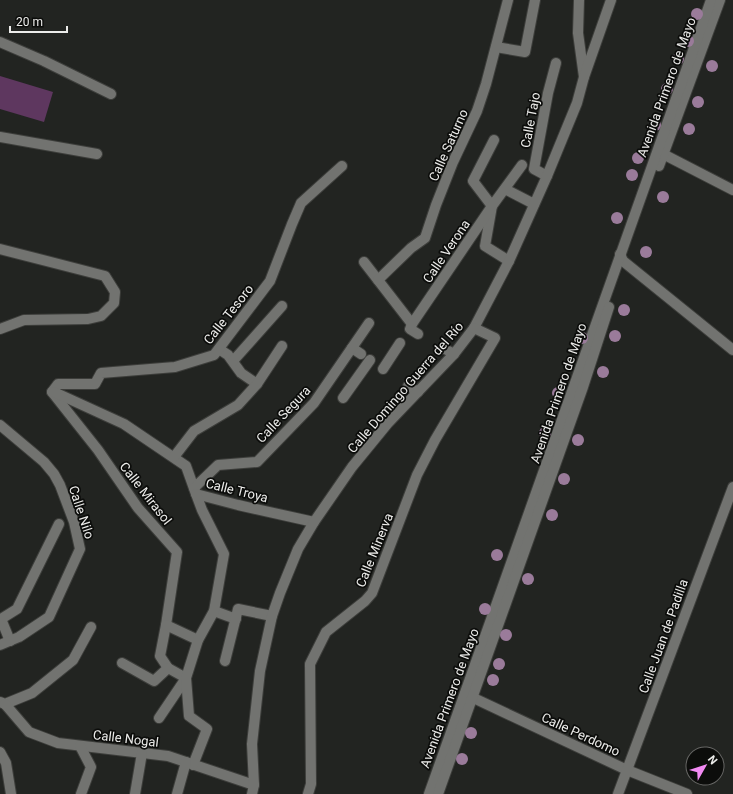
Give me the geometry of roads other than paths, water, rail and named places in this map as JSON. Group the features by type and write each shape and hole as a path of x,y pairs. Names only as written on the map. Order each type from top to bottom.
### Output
{"street":[{"name":"Calle Saturno","path":"378,280 411,248 425,238 453,162 477,111 486,84 508,0"},
{"path":"496,47 525,52 535,0"},
{"path":"579,0 578,33 584,76"},
{"name":"Calle Domingo Guerra del Río","path":"253,790 252,744 260,671 272,616 298,549 314,522 352,467 388,423 418,392 450,352 474,328 509,261 547,176 577,103 584,76 611,0"},
{"name":"Avenida Primero de Mayo","path":"429,794 469,696 583,387 622,257 660,143 711,0"},
{"name":"Avenida Primero de Mayo","path":"622,257 663,154 720,0"},
{"path":"0,42 44,61 111,94"},
{"name":"Calle Tajo","path":"547,176 534,169 548,94 556,63"},
{"path":"0,137 97,154"},
{"path":"494,140 473,181 492,206 485,246 509,261"},
{"path":"660,143 663,154 733,190"},
{"name":"Calle Verona","path":"378,280 413,329 492,206 522,165"},
{"name":"Calle Tesoro","path":"52,392 58,384 95,384 101,374 175,367 214,354 270,281 301,203 342,166"},
{"path":"505,189 534,204"},
{"path":"0,249 104,276 115,292 114,303 101,316 88,319 24,320 0,329"},
{"path":"622,257 733,350"},
{"path":"364,262 378,280"},
{"path":"233,361 282,306"},
{"name":"Calle Segura","path":"195,491 218,465 257,462 314,403 369,323"},
{"name":"Calle Minerva","path":"308,794 311,784 310,664 326,632 365,601 372,593 418,475 434,440 495,338 474,328"},
{"path":"343,398 381,367 400,343"},
{"path":"174,457 194,431 238,406 257,384 282,346"},
{"path":"352,348 361,354"},
{"path":"219,349 228,354 242,373 257,384"},
{"path":"408,386 418,392"},
{"name":"Calle Troya","path":"52,392 124,424 174,457 186,466 195,491 244,506 314,522"},
{"name":"Calle Mirasol","path":"52,392 94,445 138,508 177,552 160,656 168,668"},
{"name":"Calle Nilo","path":"0,425 44,462 54,474 60,485 74,522 80,549 49,617 19,637 0,645"},
{"name":"Calle Juan de Padilla","path":"618,794 733,487"},
{"path":"159,718 186,678 198,640 214,611 224,554 202,510 195,491"},
{"path":"10,641 1,619 16,609 59,524"},
{"path":"225,661 238,609 272,616"},
{"path":"214,611 236,619"},
{"path":"166,625 198,640"},
{"name":"Calle Nogal","path":"90,627 73,660 32,693 2,703 29,732 58,743 168,756 190,763 253,790"},
{"path":"122,663 154,681 168,668 186,678"},
{"path":"176,794 207,729 189,716 186,678"},
{"name":"Avenida Primero de Mayo","path":"438,794 469,696"},
{"name":"Calle Perdomo","path":"469,696 627,770 687,794"},
{"path":"80,746 91,768 81,794"},
{"path":"0,752 6,763 10,790"},
{"path":"135,794 142,753"},
{"path":"0,779 10,790"}]}
